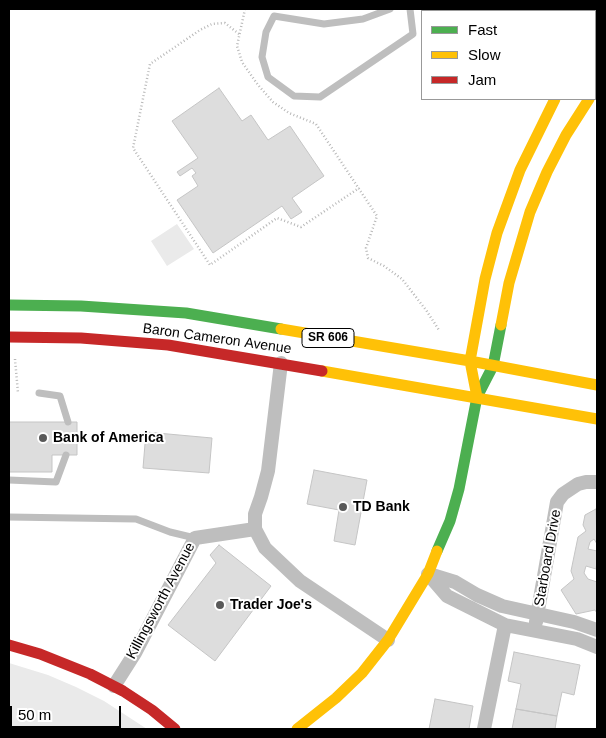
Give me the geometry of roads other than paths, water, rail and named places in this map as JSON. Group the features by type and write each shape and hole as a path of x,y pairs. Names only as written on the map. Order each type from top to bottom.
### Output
{"main road":[{"path":"477,398 470,361 485,279 497,233 520,170 554,100"},
{"path":"297,729 336,698 362,673 388,640 428,574 450,521 457,497 477,398 493,366 509,283 530,212 547,172 566,135 588,100"},
{"name":"Baron Cameron Avenue","path":"9,305 82,306 186,313 470,361 597,385"},
{"name":"Baron Cameron Avenue","path":"9,337 80,338 168,345 597,419"},
{"path":"9,645 49,657 114,686 152,710 175,729"}],"street":[{"path":"281,363 268,471 262,498 255,514 254,529 265,548 300,581 388,640"},
{"name":"Starboard Drive","path":"535,630 557,502 563,494 578,484 597,482"},
{"name":"Killingsworth Avenue","path":"114,686 135,653 195,538 254,529"},
{"path":"428,574 455,582 477,595 502,606 574,622 597,630"},
{"path":"428,574 447,596 505,625 577,639 597,647"},
{"path":"484,729 505,625"}],"lane":[{"path":"390,9 363,19 324,24 274,16 266,32 262,57 268,77 294,96 320,97 413,34 410,9"},
{"path":"39,393 60,396 68,422"},
{"path":"9,480 56,482 66,455"},
{"path":"9,517 136,519 170,532 195,538"}],"place":[{"name":"Bank of America","path":"43,438"},
{"name":"TD Bank","path":"343,507"},
{"name":"Trader Joe's","path":"220,605"}]}
